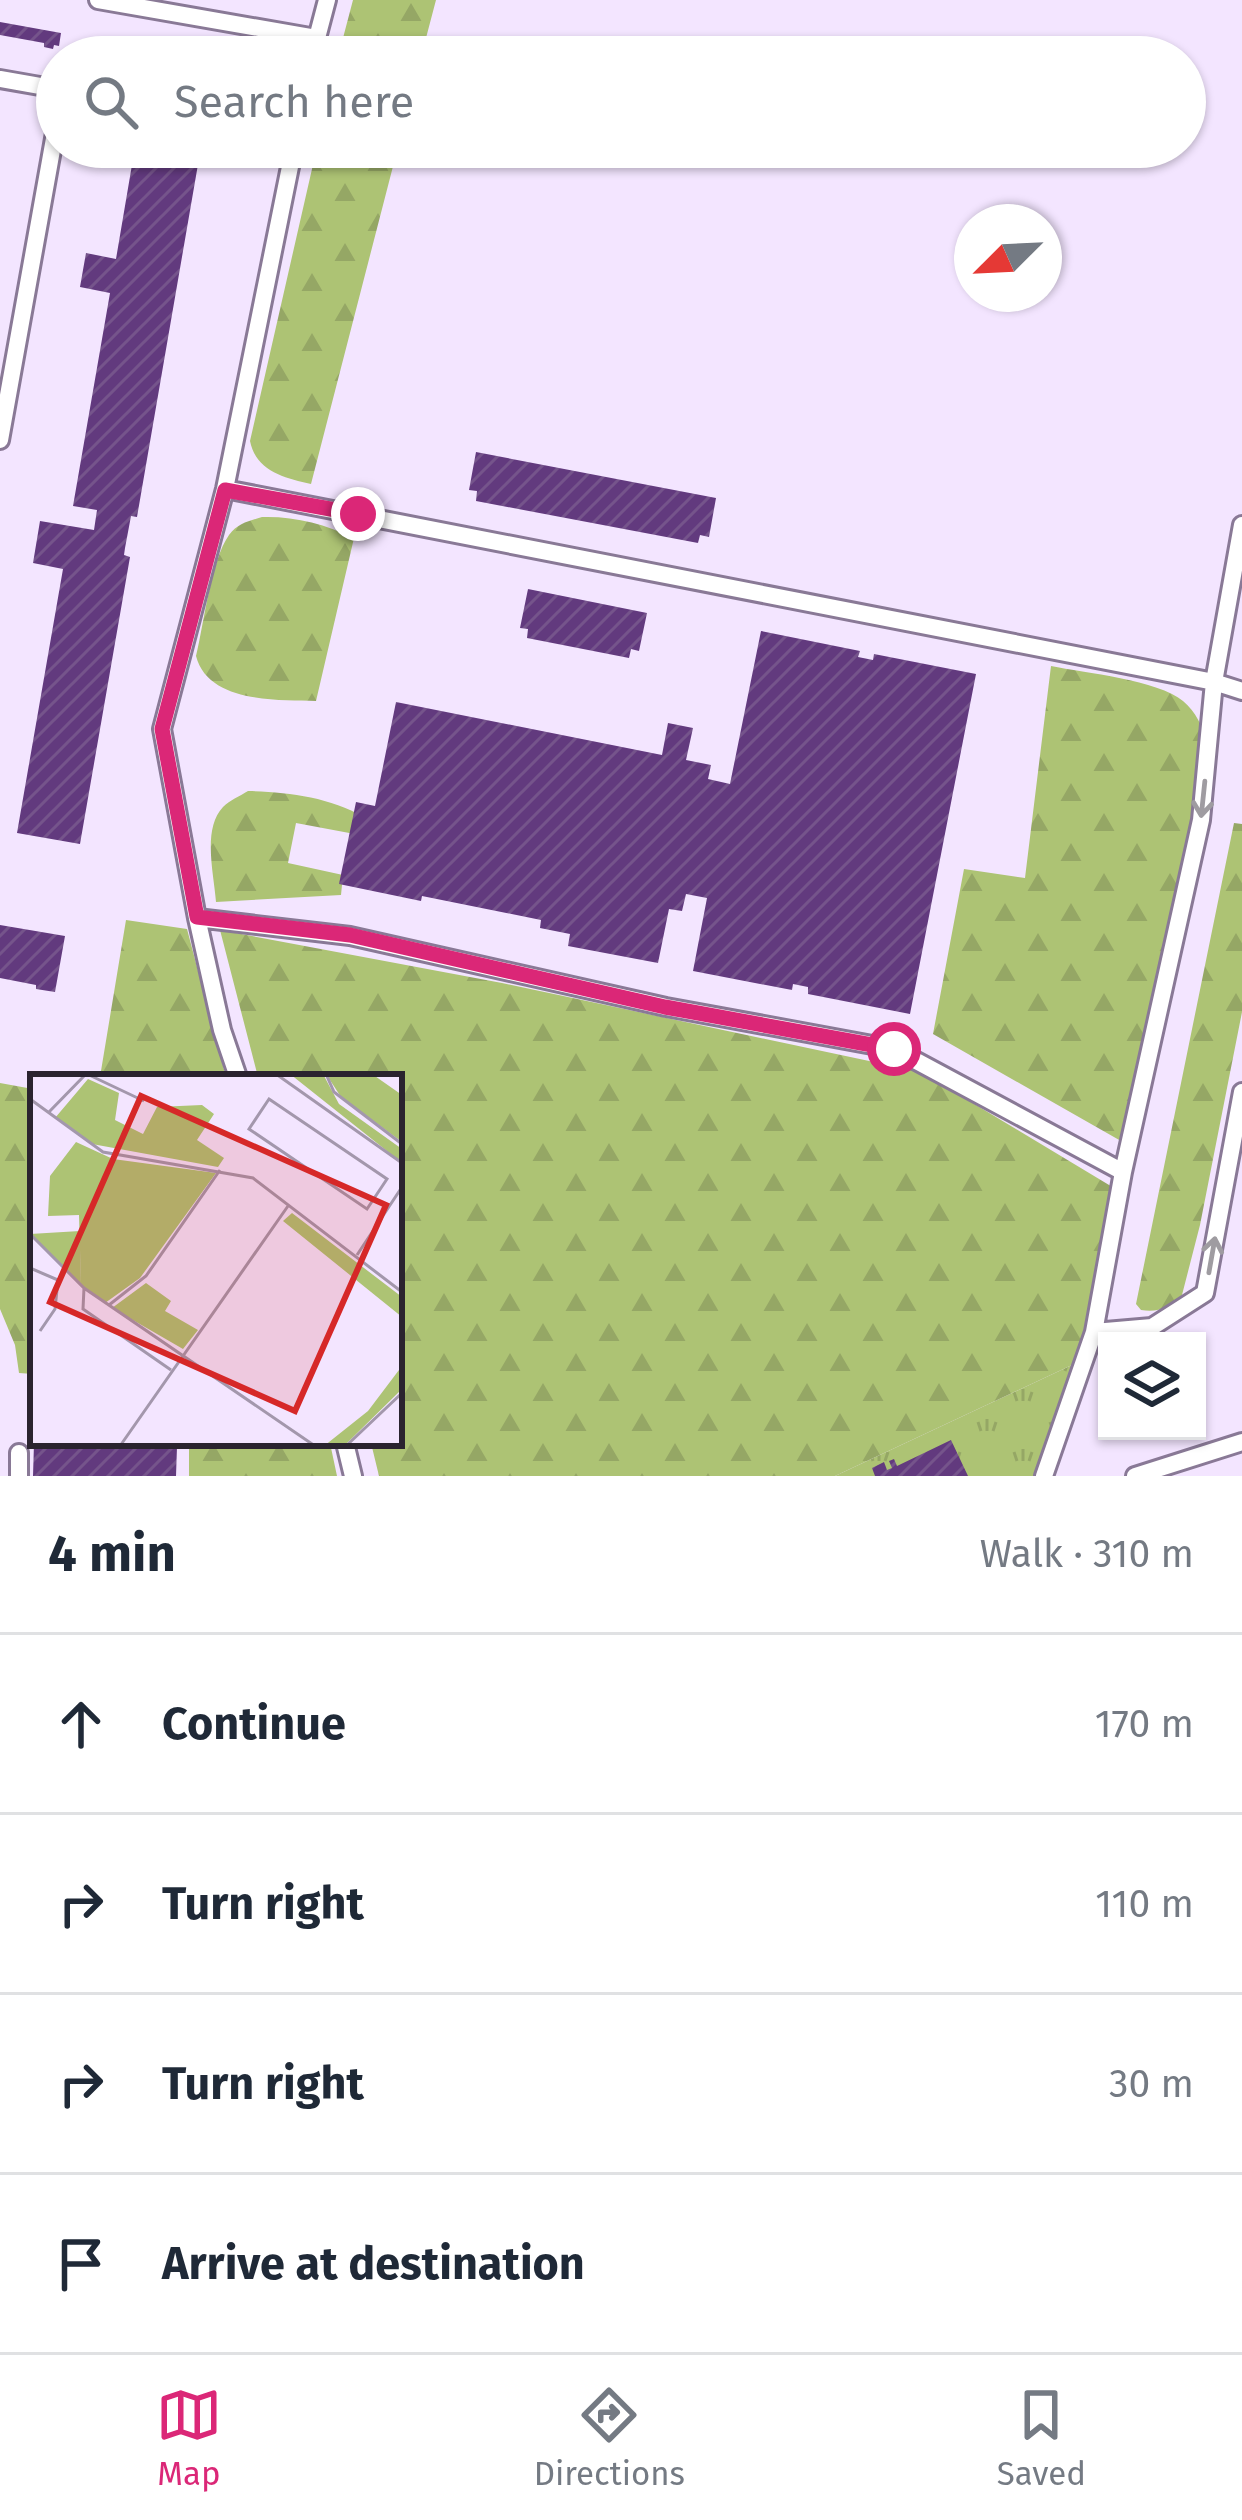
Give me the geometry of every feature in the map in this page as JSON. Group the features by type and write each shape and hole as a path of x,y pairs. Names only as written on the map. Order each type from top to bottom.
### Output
{"lane":[{"path":"98,0 260,36"},
{"path":"317,36 327,0"},
{"path":"0,79 36,85"},
{"path":"0,440 49,168"},
{"path":"237,1074 222,1030 197,917 162,729 225,490 290,168"},
{"path":"225,490 1242,691"},
{"path":"1044,1476 1094,1331 1123,1172 1201,820 1214,682 1242,524"},
{"path":"197,917 350,935 665,1007 894,1049 1123,1172"},
{"path":"1094,1331 1152,1327 1205,1293 1242,1092"},
{"path":"1135,1476 1242,1442"},
{"path":"346,1446 353,1476"},
{"path":"19,1453 19,1476"}],"green space":[{"path":"353,0 436,0 427,36 344,36"},
{"path":"312,168 393,168 311,484 265,466 250,441"},
{"path":"262,517 309,522 354,538 316,701 264,699 229,691 214,683 196,656 223,546 236,528"},
{"path":"1051,666 1172,694 1192,710 1208,742 1135,1149 933,1034 964,869 1025,878"},
{"path":"248,791 308,797 364,817 360,835 296,823 288,863 343,875 341,895 216,902 213,827 223,807"},
{"path":"1234,823 1242,824 1242,1012 1182,1295 1163,1308 1141,1310 1136,1304"},
{"path":"126,920 187,929 225,1074 100,1074"},
{"path":"220,930 502,983 921,1072 1124,1194 1089,1357 835,1476 379,1476 372,1446 402,1446 402,1074 257,1074"},
{"path":"0,1083 30,1088 30,1374 19,1373 15,1345 0,1309"},
{"path":"1089,1357 1041,1476 835,1476"},
{"path":"189,1446 331,1446 337,1476 189,1476"}],"building":[{"path":"0,22 61,33 36,36 36,42 0,35"},
{"path":"131,168 197,168 137,517 131,516 125,548 124,555 130,557 80,844 17,833 63,569 33,563 40,521 94,530 97,510 73,506 110,293 80,287 86,253 116,259"},
{"path":"476,452 716,498 709,537 700,535 698,543 476,501 477,491 469,490"},
{"path":"528,589 647,613 639,651 631,649 629,658 527,638 528,629 520,628"},
{"path":"761,631 860,651 858,657 873,660 874,654 976,674 910,1014 808,994 808,987 793,984 792,990 693,971 707,898 686,894 682,911 669,909 658,963 568,946 570,934 540,928 541,920 339,884 356,802 375,806 396,702 662,755 668,723 693,728 686,760 711,765 708,779 730,784"},
{"path":"0,925 65,936 55,992 0,978"},
{"path":"951,1440 968,1476 875,1476 872,1468 884,1462 887,1470 892,1468 889,1461 894,1459 897,1466"},
{"path":"34,1446 177,1447 176,1476 33,1476"}],"route":[{"path":"358,514 225,490 162,729 197,917 350,935 665,1007 894,1049"}]}
